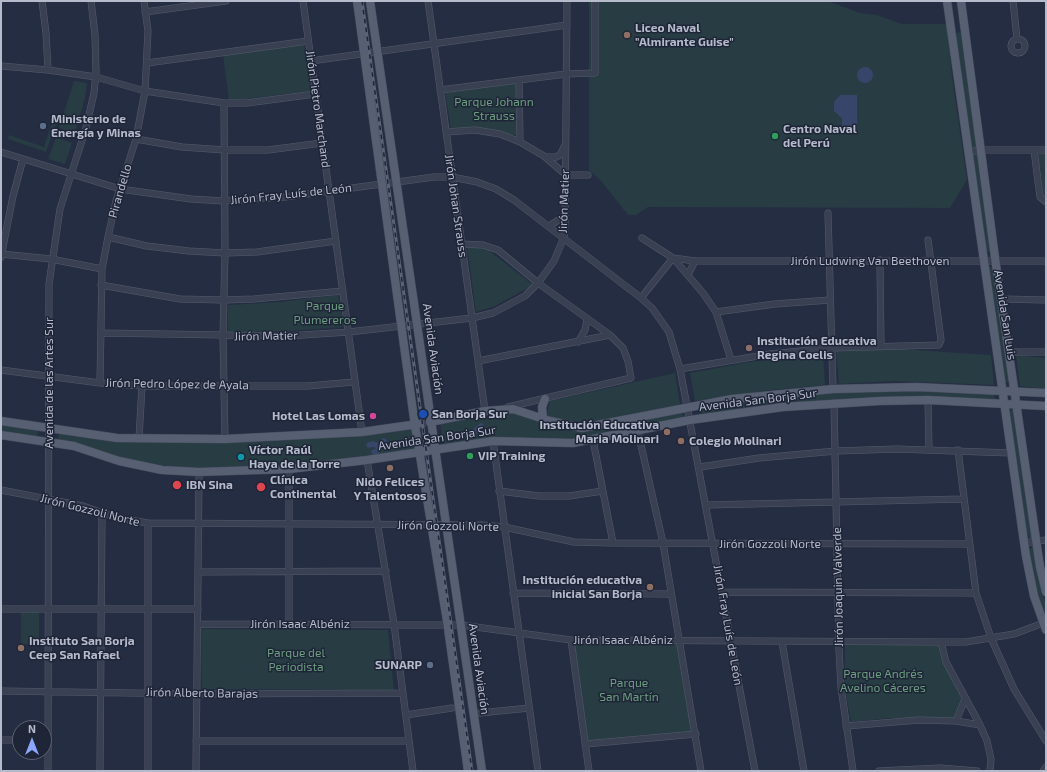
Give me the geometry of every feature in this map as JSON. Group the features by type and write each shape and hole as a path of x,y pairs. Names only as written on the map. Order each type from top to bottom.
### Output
{"main road":[{"name":"Avenida Aviación","path":"357,1 401,327 448,625 468,771"},
{"name":"Avenida Aviación","path":"370,1 482,771"},
{"name":"Avenida San Luis","path":"947,1 1004,391 1024,543 1034,596 1045,625"},
{"name":"Avenida San Luis","path":"962,1 980,150 1037,542 1046,592"},
{"name":"Avenida San Borja Sur","path":"431,422 495,409 521,410 543,419 572,427 582,428 688,407 756,396 833,389 901,387 1046,393"},
{"path":"543,419 542,407 545,399"},
{"name":"Avenida San Borja Sur","path":"1,435 74,446 119,461 169,471 199,472 289,470 492,441 573,443 638,432 690,420 783,407 834,403 928,400 1018,403 1046,406"},
{"name":"Avenida San Borja Sur","path":"1,421 118,438 225,439 362,432 416,424"}],"street":[{"path":"42,1 46,33 48,70"},
{"name":"Avenida de las Artes Sur","path":"47,720 49,284 51,259 60,208 88,122 96,77 95,35 91,1"},
{"name":"Pirandello","path":"100,383 102,269 120,189 136,139 145,91 148,31 144,1"},
{"path":"145,12 226,1"},
{"name":"Jirón Pietro Marchand","path":"303,1 362,432"},
{"name":"Jirón Johan Strauss","path":"428,1 485,411"},
{"name":"Jirón Matier","path":"102,333 287,336 349,332 472,318 493,313 525,296 538,283 554,261 564,238 566,175 567,1"},
{"path":"440,90 566,74 592,73 595,1"},
{"path":"1013,1 1017,39"},
{"path":"311,61 566,25"},
{"path":"147,63 308,41"},
{"path":"1,66 48,70 96,77 145,91 224,103 247,103 315,94"},
{"path":"519,80 520,142"},
{"path":"224,103 225,252 223,300 223,386 225,439"},
{"path":"446,132 475,130 500,134 520,142 544,156 566,175 588,175"},
{"path":"136,139 182,147 225,150 268,150 322,143"},
{"path":"544,156 550,158 560,155 566,142"},
{"path":"969,152 980,150 1046,150"},
{"path":"1034,150 1040,197 1044,200"},
{"name":"Jirón Fray Luís de León","path":"1,152 120,189 162,196 224,201 285,197 397,181 452,178 477,182 514,200 641,298 652,308 669,332 680,369 700,467 730,641 755,771"},
{"path":"1,258 13,196 24,159"},
{"path":"828,213 833,389"},
{"path":"549,226 565,216"},
{"path":"108,237 154,247 189,251 225,252 263,251 336,241"},
{"path":"642,238 673,258 716,312 731,360"},
{"path":"680,369 770,354 832,348 937,346 940,344 941,340 928,240"},
{"path":"462,244 491,246 538,283 610,335 623,348 628,361 631,378 545,399 495,409"},
{"path":"1,254 51,259 102,269"},
{"path":"641,298 673,258"},
{"name":"Jirón Ludwing Van Beethoven","path":"673,258 695,261 1046,261"},
{"path":"880,260 881,347"},
{"path":"688,275 695,261"},
{"path":"101,285 180,299 254,300 343,291"},
{"path":"1002,299 1046,300"},
{"path":"716,312 775,304 830,300"},
{"path":"578,342 585,330 587,319"},
{"path":"478,361 610,335"},
{"path":"1010,352 1046,352"},
{"name":"Jirón Pedro López de Ayala","path":"1,370 100,383 142,386 308,386 354,382"},
{"path":"139,438 142,386"},
{"path":"928,400 929,450"},
{"name":"Jirón Joaquin Valverde","path":"834,403 841,687 852,771"},
{"path":"638,432 663,543 671,594 681,640 701,771"},
{"path":"593,440 613,543"},
{"path":"492,441 538,771"},
{"path":"958,450 976,593 991,638 1014,689 1046,741"},
{"path":"700,467 759,458 836,451 958,450 1011,453"},
{"path":"367,460 386,571 414,771"},
{"path":"289,470 289,624"},
{"path":"196,771 199,472"},
{"name":"Jirón Gozzoli Norte","path":"1,490 83,506 134,522 148,523 447,525 504,527 574,542 613,543 969,544"},
{"path":"499,491 539,496 569,496 603,491"},
{"path":"706,506 963,499"},
{"path":"100,771 102,513"},
{"path":"148,523 148,771"},
{"path":"1024,543 1046,540"},
{"path":"198,572 386,571"},
{"path":"722,592 976,593"},
{"path":"513,594 671,594"},
{"path":"1,609 198,609"},
{"name":"Jirón Isaac Albéniz","path":"198,624 461,625 571,640 782,642 966,642 1014,634 1045,625"},
{"path":"571,640 589,771"},
{"path":"782,642 804,771"},
{"path":"941,642 946,662 980,725 989,749 990,771"},
{"name":"Jirón Alberto Barajas","path":"1,691 148,692 197,694 403,693"},
{"path":"956,721 965,699"},
{"path":"406,715 452,708"},
{"path":"480,713 529,708"},
{"path":"846,726 919,720 956,721 980,725"},
{"path":"585,744 696,734"},
{"path":"1,740 12,740"},
{"path":"196,741 409,741"},
{"name":"Avenida de las Artes Sur","path":"47,760 48,771"},
{"path":"1043,771 1046,767"},
{"path":"879,771 940,768 977,771"}],"green space":[{"name":"Centro Naval del Perú","path":"589,1 828,1 860,13 877,15 902,24 947,24 952,76 967,180 950,208 648,207 636,215 628,215 601,181 589,170"},
{"path":"959,32 961,33 977,147 973,150 970,148 954,35"},
{"path":"304,44 311,91 229,101 223,55"},
{"path":"74,81 87,83 85,98 75,133 59,128"},
{"name":"Parque Johann Strauss","path":"517,82 518,136 475,128 451,130 445,91"},
{"path":"55,114 59,115 46,152 8,139 9,135 44,147"},
{"path":"56,137 72,143 65,164 48,159"},
{"path":"1046,153 1046,198 1043,196 1037,154"},
{"path":"973,154 978,154 992,251 985,252"},
{"path":"467,246 487,249 533,285 495,306 476,312"},
{"path":"987,267 994,267 1011,382 1005,382"},
{"name":"Parque Plumereros","path":"338,295 344,327 289,331 228,332 228,305 280,302"},
{"path":"900,349 991,355 994,385 893,381 839,384 836,350"},
{"path":"823,352 825,385 772,390 695,401 690,373 749,362"},
{"path":"1016,355 1046,358 1046,389 1020,386"},
{"path":"675,373 680,404 678,406 587,426 549,417 547,413 550,401"},
{"path":"890,389 994,393 995,399 885,397 791,403 700,415 698,408 731,402 829,391"},
{"path":"1012,409 1014,410 1032,538 1030,539 1026,532 1009,412"},
{"path":"680,412 684,416 681,418 576,440 444,446 440,424 483,414 516,413 577,431 605,429"},
{"path":"1,424 38,430 37,438 1,433"},
{"path":"412,427 415,450 290,466 187,468 132,462 90,447 58,440 59,433 127,440"},
{"path":"1034,548 1041,590 1046,603 1045,616 1037,596 1029,550"},
{"path":"21,612 39,612 39,644 21,644"},
{"name":"Parque del Periodista","path":"201,629 388,630 394,690 202,689"},
{"name":"Parque San Martín","path":"573,642 679,642 692,732 588,742"},
{"name":"Parque Andrés Avelino Cáceres","path":"845,644 940,644 963,699 956,718 890,718 851,722 845,688"}],"water":[{"path":"865,67 871,69 873,75 871,81 865,83 859,81 857,75 859,69"},
{"path":"840,95 857,95 857,133 842,133 842,118 834,111 834,102"}],"waterway":[{"path":"468,437 481,426"},
{"path":"374,452 377,451 384,441"},
{"path":"369,445 373,444 379,446"}],"tunnel":[{"path":"418,424 430,422"}],"railway":[{"path":"362,1 472,771"}],"place":[{"name":"Liceo Naval \"Almirante Guise\"","path":"627,35"},
{"name":"Ministerio de Energía y Minas","path":"43,126"},
{"name":"Centro Naval del Perú","path":"775,136"},
{"name":"Institución Educativa Regina Coelis","path":"749,348"},
{"name":"San Borja Sur","path":"423,414"},
{"name":"Hotel Las Lomas","path":"373,416"},
{"name":"Institución Educativa Maria Molinari","path":"667,432"},
{"name":"Colegio Molinari","path":"681,441"},
{"name":"VIP Training","path":"470,456"},
{"name":"Víctor Raúl Haya de la Torre","path":"241,457"},
{"name":"Nido Felices Y Talentosos","path":"390,468"},
{"name":"IBN Sina","path":"177,485"},
{"name":"Clínica Continental","path":"261,487"},
{"name":"Institución educativa inicial San Borja","path":"650,587"},
{"name":"Instituto San Borja Ceep San Rafael","path":"21,648"},
{"name":"SUNARP","path":"430,665"}]}
